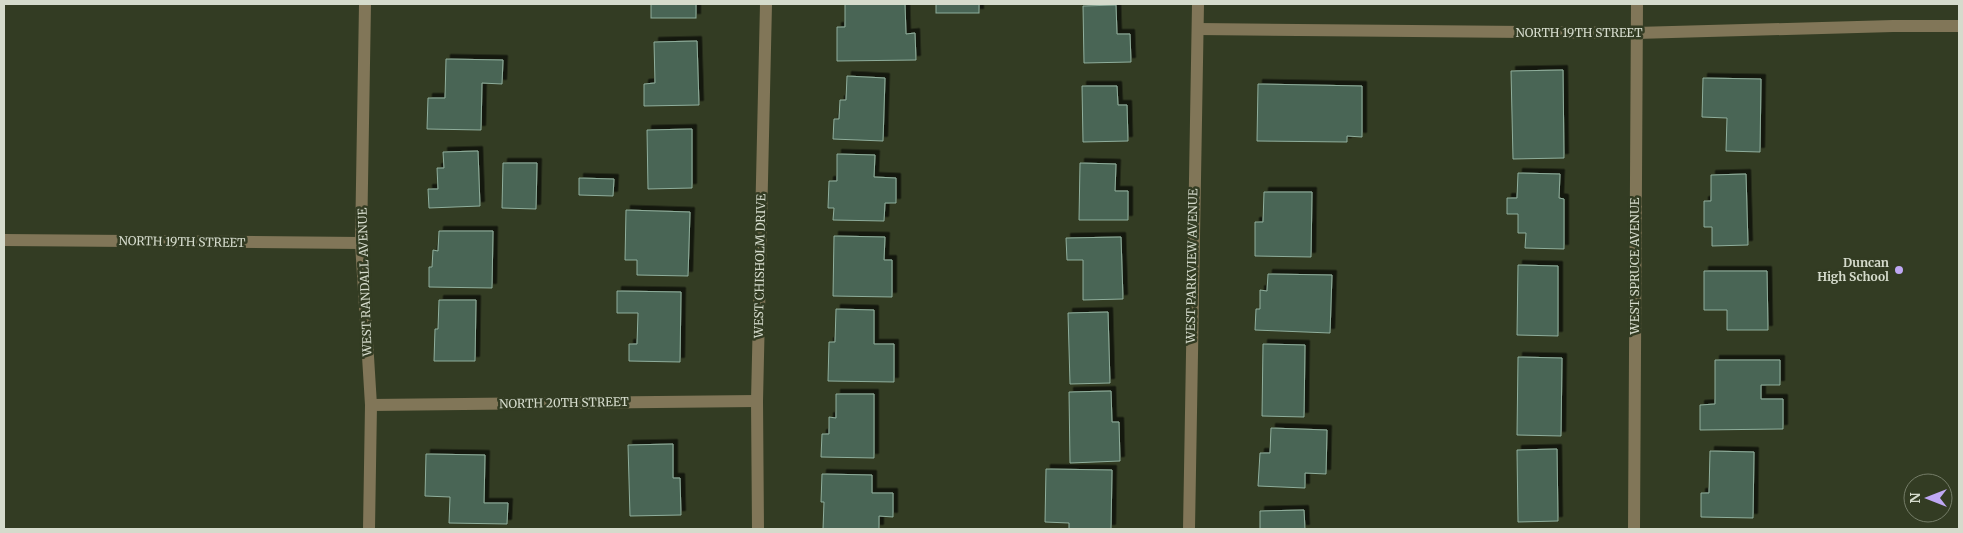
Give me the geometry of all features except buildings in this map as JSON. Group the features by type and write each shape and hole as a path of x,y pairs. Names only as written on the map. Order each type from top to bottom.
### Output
{"street":[{"name":"WEST RANDALL AVENUE","path":"366,4 361,243 371,405 369,529"},
{"name":"WEST CHISHOLM DRIVE","path":"758,529 757,401 766,4"},
{"name":"WEST PARKVIEW AVENUE","path":"1189,529 1190,365 1198,4"},
{"name":"WEST SPRUCE AVENUE","path":"1634,529 1637,4"},
{"name":"NORTH 19TH STREET","path":"1198,29 1636,33 1959,26"},
{"name":"NORTH 19TH STREET","path":"4,240 361,243"},
{"name":"NORTH 20TH STREET","path":"371,405 757,401"}],"place":[{"name":"Duncan High School","path":"1899,270"}]}
